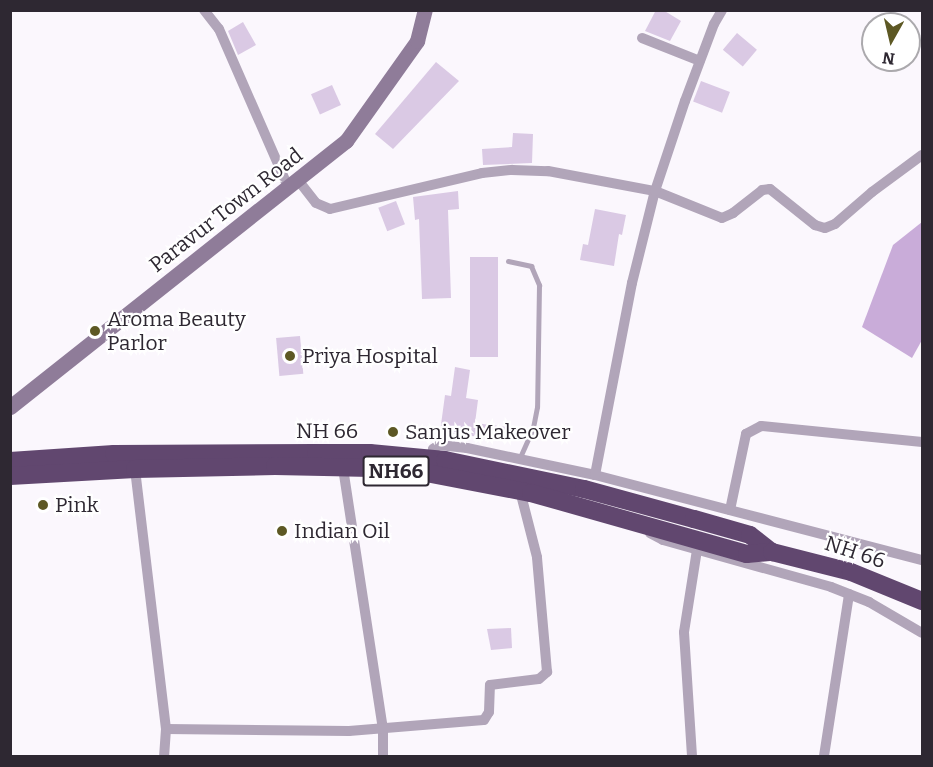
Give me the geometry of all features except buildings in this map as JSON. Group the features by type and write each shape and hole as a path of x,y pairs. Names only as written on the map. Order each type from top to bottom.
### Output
{"highway":[{"name":"NH 66","path":"10,461 114,454 235,453 370,453 431,458 494,468 584,489 750,535 772,552"},
{"name":"NH 66","path":"10,476 135,469 343,468 426,473 520,491 643,523 747,554 772,552 851,572 922,601"}],"main road":[{"name":"Paravur Town Road","path":"10,407 346,141 417,41 425,10"}],"street":[{"path":"204,10 219,29 293,184 316,203 330,209 482,173 512,170 548,171 655,191 722,218 733,213 762,190 770,189 815,225 825,228 835,224 872,192 922,155"},
{"path":"595,475 632,283 655,191 700,61 714,24 722,10"},
{"path":"642,38 700,61"},
{"path":"730,510 746,434 761,426 922,442"},
{"path":"431,458 433,449 441,445 519,459 595,475 922,560"},
{"path":"343,468 383,728 383,756"},
{"path":"135,469 166,729 164,756"},
{"path":"166,729 349,731 484,720 489,712 490,685 545,676 549,663 537,557 520,491"},
{"path":"643,523 653,536 849,594 869,602 922,633"},
{"path":"692,756 684,617 697,550"},
{"path":"824,756 849,594"}],"lane":[{"path":"508,261 531,266 539,285 537,407 533,428 519,459"}],"shaded area":[{"path":"922,222 922,340 912,358 862,327 893,245"}],"place":[{"name":"Aroma Beauty Parlor","path":"95,331"},
{"name":"Priya Hospital","path":"290,356"},
{"name":"Sanjus Makeover","path":"393,432"},
{"name":"Pink","path":"43,505"},
{"name":"Indian Oil","path":"282,531"}]}
